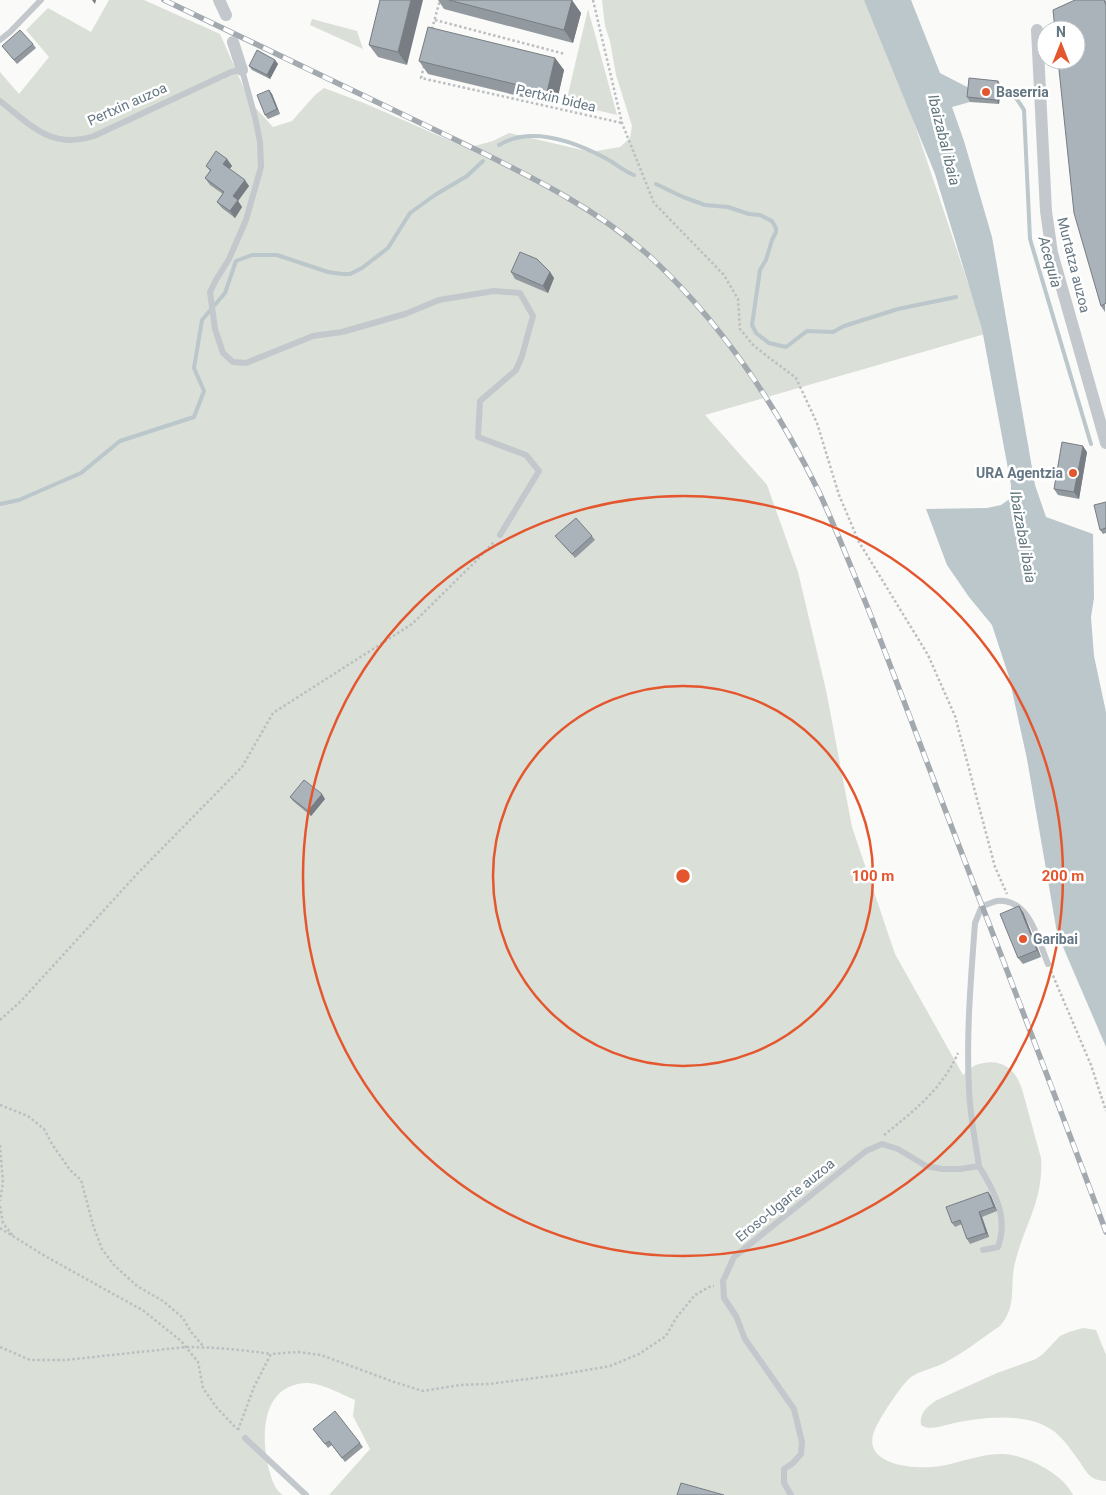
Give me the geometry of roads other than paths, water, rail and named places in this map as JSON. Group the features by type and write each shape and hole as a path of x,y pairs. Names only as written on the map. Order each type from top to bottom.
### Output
{"street":[{"path":"218,0 226,15"},
{"path":"234,42 242,70"},
{"name":"Murtatza auzoa","path":"1038,70 1046,211 1052,253 1106,444"}],"lane":[{"path":"0,40 41,0"},
{"path":"242,70 260,142 261,167 246,220 230,259 210,292 214,329 224,353 233,362 246,363 313,336 342,332 396,316 439,300 494,291 520,293 533,316 522,356 516,370 480,401 478,437 526,455 539,471 500,535"},
{"name":"Pertxin auzoa","path":"0,102 43,134 62,140 80,141 231,72 242,70"},
{"path":"983,1250 998,1246 1002,1236 1002,1220 997,1200 979,1166 969,1091 968,1050 975,923 982,906 997,901 1010,902 1020,907 1028,916 1048,964"},
{"name":"Eroso-Ugarte auzoa","path":"791,1495 784,1483 784,1469 801,1454 802,1442 794,1410 745,1340 736,1316 724,1298 723,1281 734,1257 866,1151 882,1144 898,1149 926,1166 942,1169 960,1169 979,1166"},
{"path":"245,1438 306,1495"}],"water":[{"name":"Ibaizabal ibaia","path":"864,0 911,0 940,73 971,89 970,102 952,107 992,237 1035,485 1046,517 1093,534 1094,598 1091,617 1094,656 1106,712 1106,1047 1057,933 1027,759 1009,677 992,625 969,597 947,565 926,509 987,508 1001,505 1011,498 1011,485 982,329 935,174"}],"waterway":[{"name":"Acequia","path":"1000,95 1015,98 1024,110 1030,239 1091,444"},
{"path":"499,145 512,139 526,136 554,138 595,153 634,175"},
{"path":"0,504 19,500 81,473 120,441 194,417 204,391 194,368 202,320 225,293 236,261 252,255 277,255 328,272 350,274 362,268 388,248 410,213 467,176 483,161"},
{"path":"656,184 705,205 728,207 749,214 760,215 772,221 776,232 766,260 760,270 752,325 756,333 769,343 786,347 807,331 833,332 844,326 898,309 956,297"}],"railway":[{"path":"164,0 481,152 588,210 646,253 673,279 698,306 744,365 765,396 802,459 832,522 886,655 1106,1232"}],"place":[{"name":"Baserria","path":"986,92"},
{"name":"URA Agentzia","path":"1073,473"},
{"name":"Garibai","path":"1023,939"}]}
